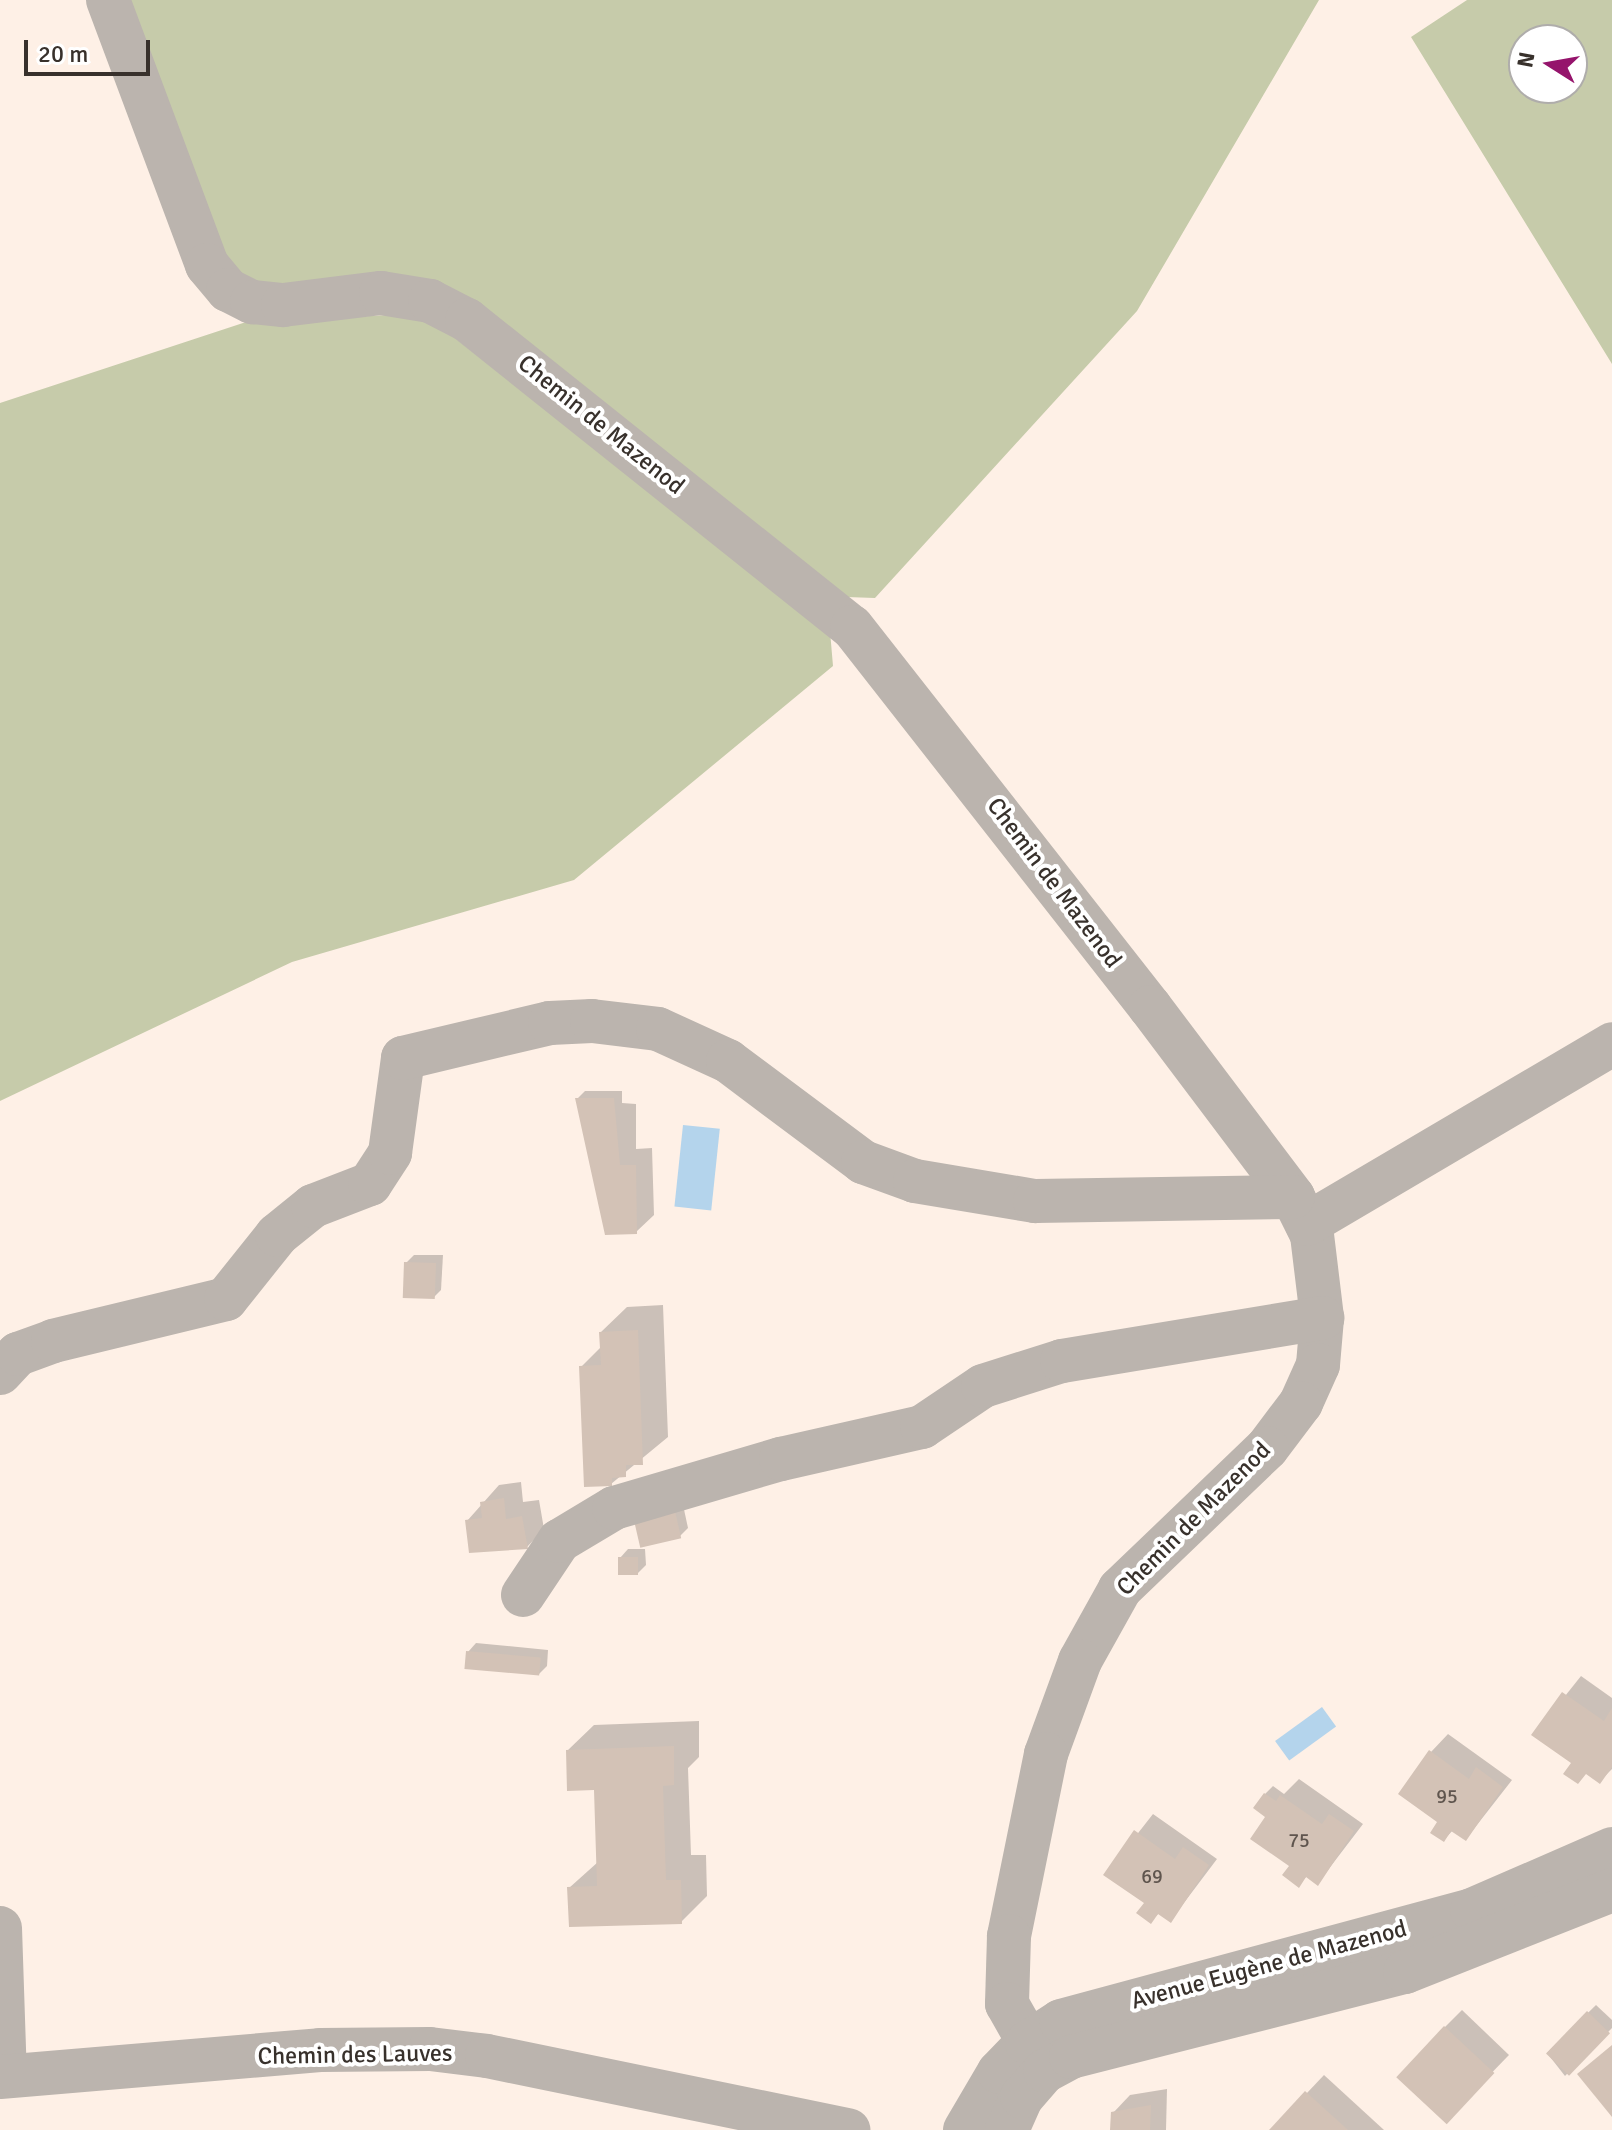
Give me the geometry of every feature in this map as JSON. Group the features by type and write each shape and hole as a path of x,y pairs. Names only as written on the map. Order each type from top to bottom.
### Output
{"street":[{"name":"Chemin de Mazenod","path":"108,0 207,265 228,290 252,302 283,305 381,293 430,301 467,320 852,627 949,745 1300,1210 1312,1235 1322,1318 1318,1365 1301,1403 1267,1448 1120,1589 1080,1661 1046,1754 1009,1936 1007,2004 1036,2057"},
{"path":"0,1373 18,1354 53,1341 226,1299 277,1235 313,1206 370,1184 390,1153 403,1058 550,1023 592,1021 658,1029 728,1061 863,1162 915,1181 1035,1201 1300,1210 1612,1044"},
{"path":"523,1595 559,1541 614,1508 781,1459 922,1427 983,1386 1062,1361 1322,1318"},
{"name":"Avenue Eugène de Mazenod","path":"1007,2130 1036,2057 1061,2021 1472,1910 1612,1849"},
{"name":"Avenue Eugène de Mazenod","path":"965,2130 999,2072 1036,2057 1071,2057 1405,1972 1612,1890"},
{"path":"0,1928 2,2076"},
{"name":"Chemin des Lauves","path":"2,2076 320,2050 430,2049 487,2056 848,2130"}],"green space":[{"path":"112,0 1319,0 1137,311 875,598 818,596 439,296 236,296"},
{"path":"1467,0 1612,0 1612,364 1411,37"},
{"path":"423,313 830,631 833,666 574,880 292,962 0,1101 0,403 243,323"}],"water":[{"path":"683,1125 720,1129 711,1210 674,1207"},
{"path":"1322,1707 1336,1726 1289,1761 1275,1741"}],"building":[{"path":"575,1098 614,1098 620,1165 636,1165 637,1234 605,1235"},
{"path":"404,1262 436,1263 435,1299 403,1298"},
{"path":"638,1330 643,1465 626,1465 626,1477 612,1478 612,1486 584,1487 579,1366 601,1365 599,1332"},
{"path":"504,1498 506,1519 522,1516 528,1549 469,1553 465,1520 482,1518 480,1502"},
{"path":"674,1507 681,1538 640,1548 633,1516"},
{"path":"618,1557 638,1557 638,1575 618,1575"},
{"path":"466,1651 541,1658 539,1675 464,1669"},
{"path":"1562,1692 1604,1721 1612,1708 1612,1767 1600,1784 1586,1774 1578,1784 1563,1774 1571,1763 1531,1735"},
{"path":"674,1746 674,1785 663,1786 666,1880 681,1880 682,1924 569,1927 567,1887 597,1886 594,1790 567,1791 566,1750"},
{"path":"1429,1750 1469,1779 1476,1767 1503,1787 1466,1841 1451,1831 1444,1842 1430,1833 1437,1822 1398,1794"},
{"path":"1264,1793 1276,1801 1280,1795 1322,1824 1329,1814 1354,1831 1318,1886 1306,1877 1299,1888 1282,1875 1289,1866 1250,1839 1265,1817 1253,1808"},
{"path":"1134,1830 1175,1859 1183,1847 1209,1865 1171,1923 1158,1914 1151,1924 1136,1913 1144,1903 1103,1875"},
{"path":"1587,2011 1610,2033 1569,2076 1546,2053"},
{"path":"1444,2026 1494,2073 1447,2124 1396,2077"},
{"path":"1612,2045 1612,2117 1577,2074"},
{"path":"1305,2091 1348,2130 1269,2130"},
{"path":"1151,2105 1150,2130 1110,2130 1111,2112"}]}
